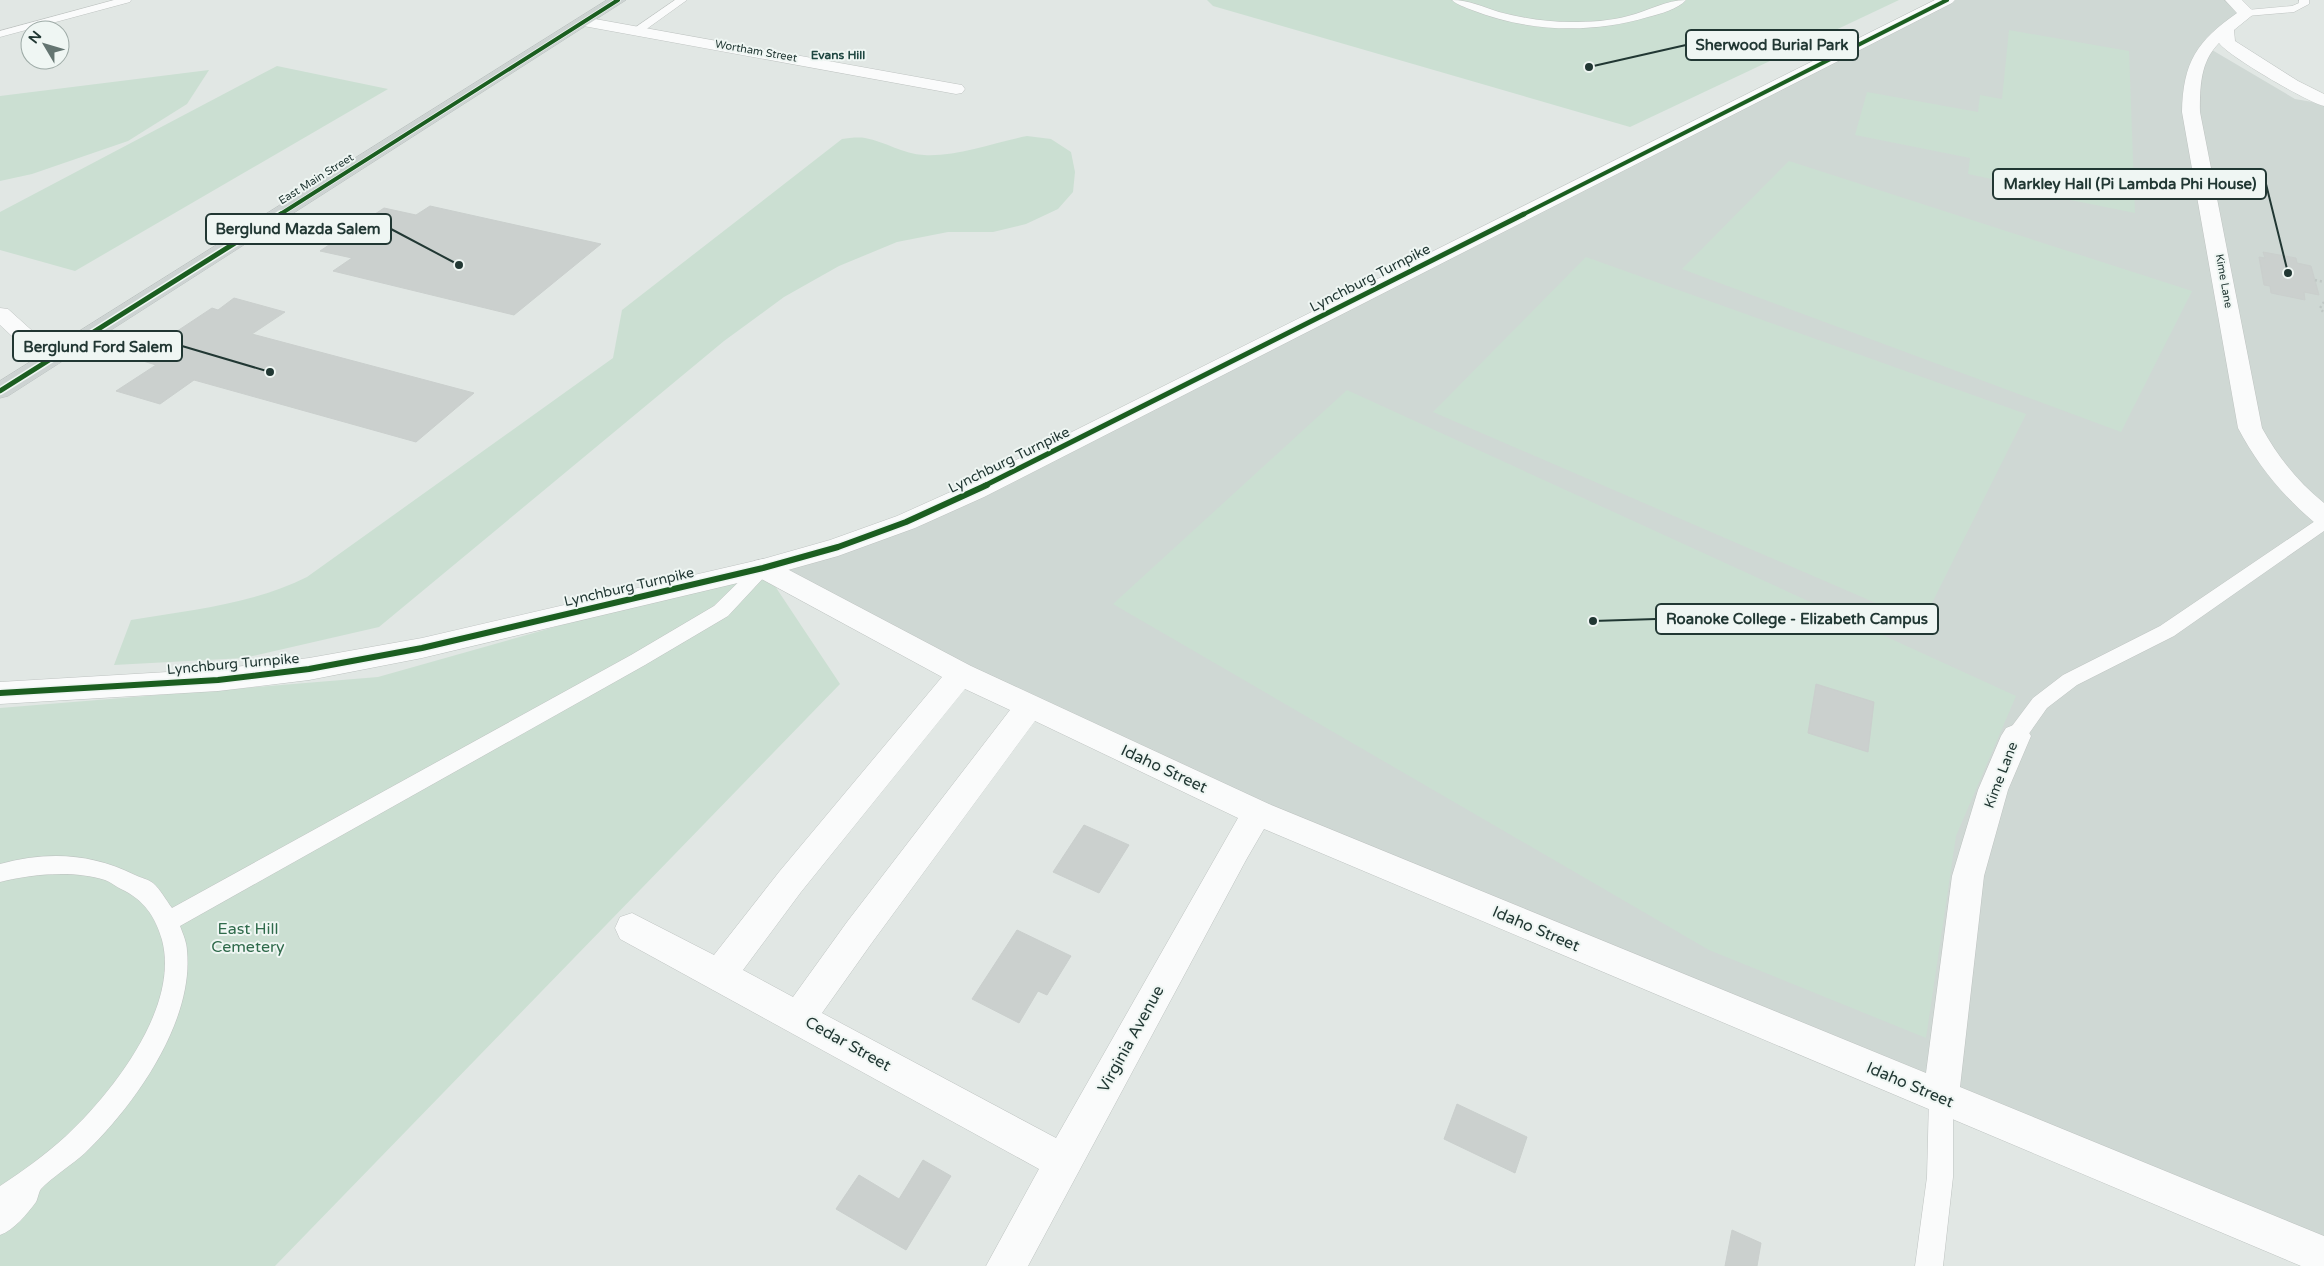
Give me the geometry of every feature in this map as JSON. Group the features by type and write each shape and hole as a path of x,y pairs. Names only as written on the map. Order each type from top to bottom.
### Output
{"main road":[{"name":"East Main Street","path":"0,391 618,0"}],"street":[{"name":"Lynchburg Turnpike","path":"0,693 218,680 309,669 422,648 763,568 838,547 906,522 975,491 1947,0"},
{"path":"2233,0 2247,13"},
{"name":"Kime Lane","path":"2247,13 2226,28 2207,47 2193,70 2190,87 2191,112 2236,343 2244,404 2250,428 2262,452 2285,482 2324,518"},
{"name":"Wortham Street","path":"584,22 956,89"},
{"path":"2226,28 2227,43 2292,85 2324,101"},
{"path":"0,314 50,359"},
{"name":"Idaho Street","path":"763,568 961,674 1258,813 2324,1256"},
{"path":"719,974 803,866 961,674"},
{"path":"798,1017 1029,707"},
{"name":"Kime Lane","path":"1942,1098 1968,876 1993,790 2016,736"},
{"name":"Virginia Avenue","path":"1006,1266 1235,850 1258,813"},
{"name":"Cedar Street","path":"632,928 1062,1162"}],"lane":[{"path":"0,34 126,0"},
{"path":"637,31 682,0"},
{"path":"1457,0 1493,14 1529,21 1577,25 1599,24 1643,16 1662,10 1681,0"},
{"path":"1488,0 1495,7 1529,21"},
{"path":"2247,13 2294,9 2304,4 2304,0"},
{"name":"Kime Lane","path":"2016,736 2040,703 2070,680 2167,632 2266,561 2324,523"},
{"path":"168,921 638,660 721,611 763,568"},
{"path":"0,1222 44,1172 86,1134 121,1094 148,1054 166,1016 175,980 176,948 168,921 146,890 109,872 61,865 2,871"},
{"path":"1929,1266 1940,1177 1942,1098"},
{"path":"0,1202 44,1172"}],"path":[{"path":"2315,280 2324,282"},
{"path":"2324,302 2320,308 2324,313"}],"shaded area":[{"path":"1947,0 2233,0 2247,13 2207,47 2295,99 2324,104 2324,1256 1029,707 763,568 906,522"}],"green space":[{"path":"1207,0 1899,0 1630,127 1213,6"},
{"path":"2009,30 2129,51 2135,213 2001,186 2001,181 1968,174 1970,158 1855,135 1867,92 1978,112 1980,95 2002,99"},
{"path":"277,66 388,89 75,271 0,250 0,212"},
{"path":"209,70 187,104 128,141 32,174 0,181 0,96"},
{"path":"1027,136 1051,139 1071,152 1075,172 1073,192 1058,209 1026,224 993,232 948,232 897,242 839,266 784,297 724,341 379,627 244,658 114,665 131,620 243,600 265,594 307,577 613,358 622,310 842,139 865,138 916,154 936,155 949,154"},
{"path":"1789,161 2192,291 2121,432 1682,269"},
{"path":"1586,257 2026,414 1922,623 1433,412"},
{"path":"1347,390 2016,696 1956,836 1926,1038 1709,950 1113,604"},
{"name":"East Hill Cemetery","path":"763,568 840,684 275,1266 0,1266 0,708 378,677"}],"building":[{"path":"430,206 601,244 514,315 333,271 352,258 320,251 384,208 416,215"},
{"path":"2263,252 2296,258 2297,263 2311,266 2319,295 2304,292 2305,300 2271,293 2270,286 2264,285 2259,257 2265,258"},
{"path":"234,298 285,312 252,334 474,393 416,442 194,380 160,404 116,391 156,365 140,360 149,355 144,353 212,308 218,310"},
{"path":"1816,684 1874,702 1868,752 1808,733"},
{"path":"1084,825 1129,845 1099,893 1053,872"},
{"path":"1017,930 1071,956 1047,995 1038,991 1019,1023 972,999"},
{"path":"1457,1104 1527,1137 1515,1173 1444,1139"},
{"path":"923,1160 951,1176 906,1250 836,1209 859,1175 899,1199"},
{"path":"1732,1230 1761,1243 1757,1266 1725,1266"}],"cycle path":[{"path":"0,391 618,0"},
{"path":"0,693 218,680 309,669 422,648 763,568 838,547 906,522 975,491 1947,0"}],"place":[{"name":"Sherwood Burial Park","path":"1589,67"},
{"name":"Berglund Mazda Salem","path":"459,265"},
{"name":"Markley Hall (Pi Lambda Phi House)","path":"2288,273"},
{"name":"Berglund Ford Salem","path":"270,372"},
{"name":"Roanoke College - Elizabeth Campus","path":"1593,621"}],"district":[{"name":"Evans Hill","path":"838,55"}]}
